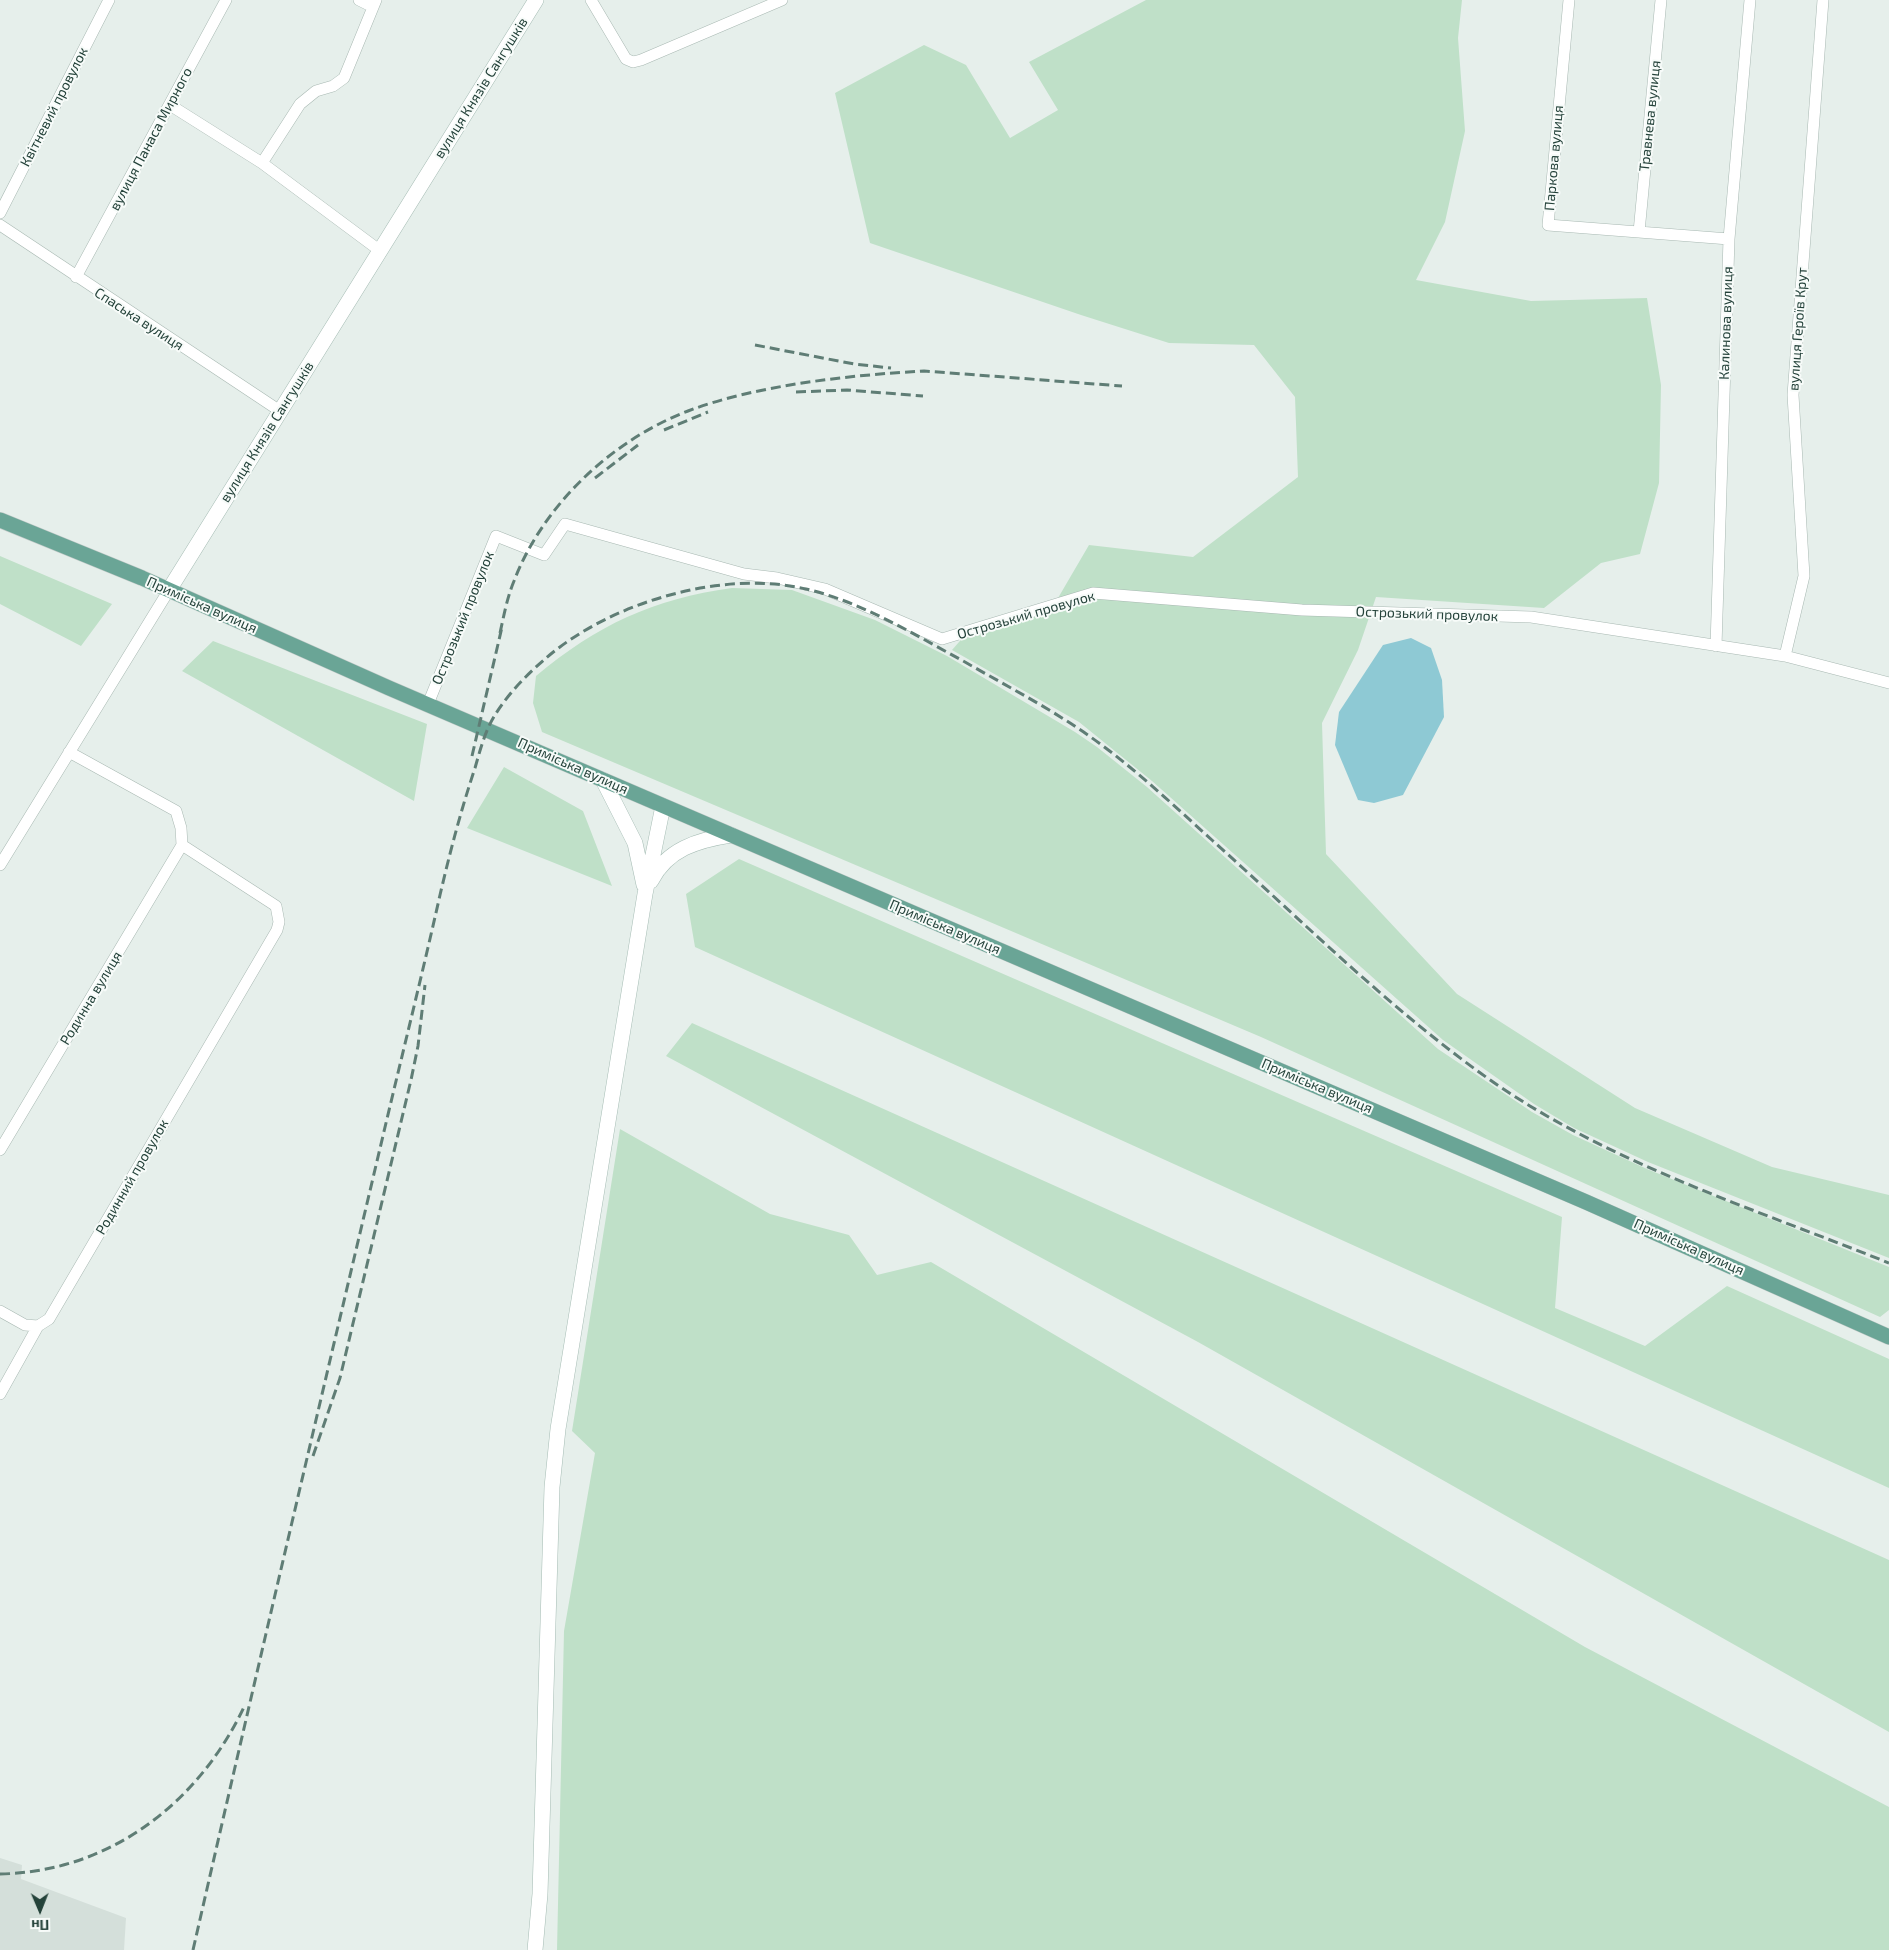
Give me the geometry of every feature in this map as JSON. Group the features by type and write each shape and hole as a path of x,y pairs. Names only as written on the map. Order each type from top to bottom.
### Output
{"main road":[{"name":"вулиця Князів Сангушків","path":"169,590 536,0"},
{"name":"Приміська вулиця","path":"0,520 169,590 663,806 1586,1202 1889,1336"},
{"path":"603,780 634,843 645,894"},
{"path":"535,1950 540,1894 552,1486 558,1429 645,894 663,806"},
{"path":"645,894 661,866 682,849 708,839 731,835"}],"street":[{"name":"Квітневий провулок","path":"0,213 109,0"},
{"name":"вулиця Панаса Мирного","path":"76,277 226,0"},
{"path":"262,163 300,104 316,91 333,86 344,78 374,3 359,0"},
{"path":"591,0 626,59 633,62 782,0"},
{"name":"Паркова вулиця","path":"1569,0 1548,224 1729,239"},
{"name":"Травнева вулиця","path":"1639,232 1661,0"},
{"name":"Калинова вулиця","path":"1716,646 1729,239 1750,0"},
{"name":"вулиця Героїв Крут","path":"1785,656 1804,576 1792,395 1823,0"},
{"path":"170,105 262,163 379,250"},
{"name":"Спаська вулиця","path":"0,225 280,411"},
{"name":"Острозький провулок","path":"428,704 496,536 544,555 565,524 744,574 777,578 825,589 942,639 1093,593 1302,610 1531,618 1785,656 1889,683"},
{"name":"вулиця Князів Сангушків","path":"0,865 169,590"},
{"path":"69,752 176,811 181,828 182,845"},
{"name":"Родинний провулок","path":"0,1394 38,1326 49,1320 277,930 279,922 276,906 182,845"},
{"name":"Родинна вулиця","path":"0,1150 182,845"},
{"path":"0,1311 25,1325 38,1326"}],"shaded area":[{"path":"0,1858 22,1865 21,1879 126,1918 124,1950 0,1950"}],"green space":[{"path":"1146,0 1462,0 1458,38 1465,131 1445,222 1416,280 1531,301 1647,298 1661,385 1659,483 1640,554 1601,563 1544,608 1376,597 1358,650 1322,723 1326,854 1457,994 1635,1108 1772,1167 1889,1195 1889,1258 1648,1162 1574,1128 1534,1104 1443,1040 1152,781 1079,722 952,650 966,634 1051,610 1089,545 1193,557 1298,477 1295,397 1254,345 1169,343 870,243 835,93 924,45 966,65 1010,138 1058,110 1029,62"},
{"path":"0,556 112,604 81,646 0,604"},
{"path":"732,588 792,590 875,620 947,656 1075,732 1147,787 1438,1049 1532,1112 1573,1135 1647,1169 1889,1267 1889,1310 1880,1317 1261,1037 542,732 533,703 536,676 559,658 581,642 604,629 651,607 677,599"},
{"path":"213,641 427,724 414,801 182,671"},
{"path":"504,767 583,811 612,886 467,828"},
{"path":"739,859 1562,1217 1555,1308 1645,1346 1727,1286 1889,1359 1889,1488 695,947 686,894"},
{"path":"692,1023 1889,1560 1889,1732 1198,1342 666,1056"},
{"path":"620,1129 770,1214 849,1235 877,1275 931,1262 1585,1647 1889,1807 1889,1950 557,1950 564,1631 595,1453 572,1431"}],"water":[{"path":"1411,638 1431,648 1442,680 1444,717 1403,795 1374,803 1358,800 1335,745 1339,712 1383,645"}],"railway":[{"path":"755,345 854,364 891,368"},
{"path":"500,633 512,587 527,553 543,526 562,501 583,478 607,457 633,439 688,411 743,394 773,388 866,375 924,371 1122,386"},
{"path":"796,392 847,390 923,396"},
{"path":"664,430 708,412"},
{"path":"595,478 638,445"},
{"path":"193,1950 444,879 460,815 483,741 489,726 500,708 537,666 571,639 601,622 634,607 668,596 703,588 739,584 773,584 806,589 827,595 868,611 907,630 1051,711 1097,741 1164,797 1343,960 1410,1018 1479,1072 1526,1103 1575,1132 1678,1180 1889,1263"},
{"path":"472,756 502,627"},
{"path":"313,1456 340,1378 411,1080 418,1046 425,985"},
{"path":"0,1874 40,1870 78,1861 113,1846 146,1826 175,1802 202,1774 225,1742 244,1707"}]}
